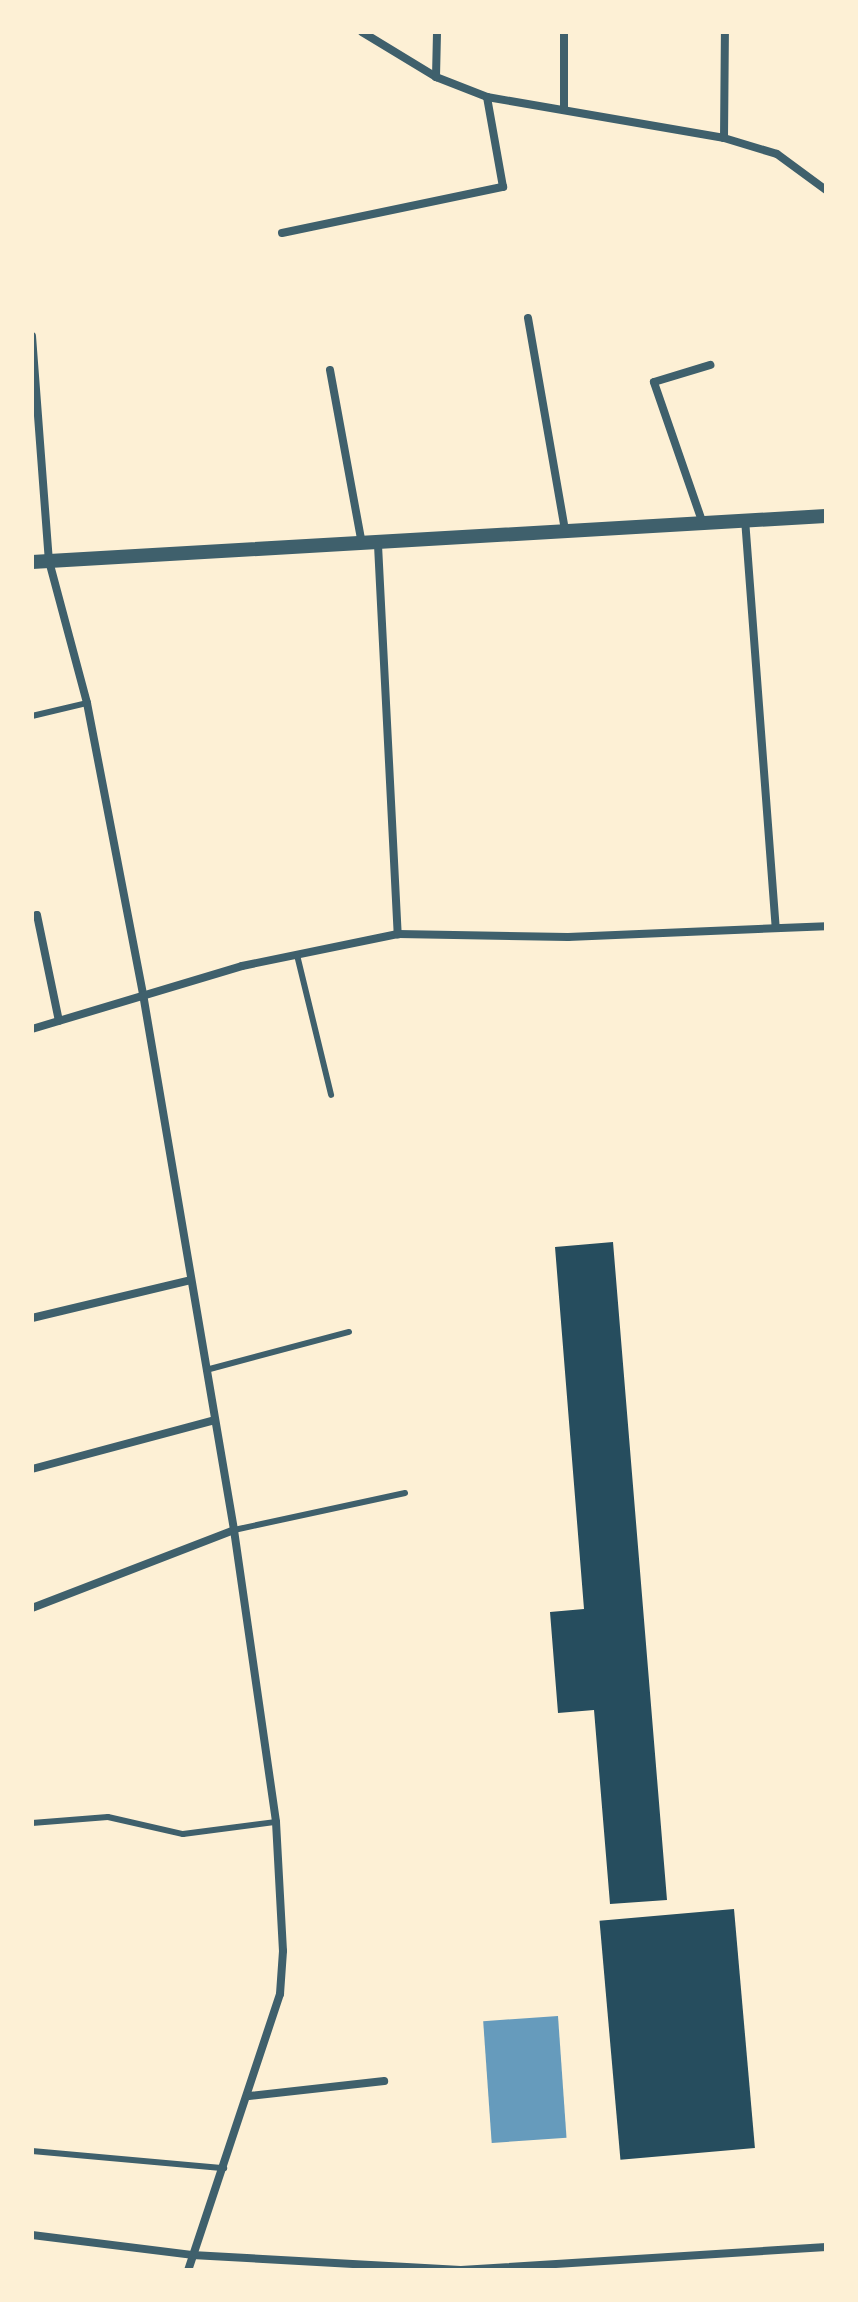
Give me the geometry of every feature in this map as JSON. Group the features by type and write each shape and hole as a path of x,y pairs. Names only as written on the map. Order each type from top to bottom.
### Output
{"street":[{"path":"362,32 436,77 487,97 724,138 777,154 826,190"},
{"path":"436,77 437,32"},
{"path":"564,32 564,110"},
{"path":"724,138 725,32"},
{"path":"282,233 503,187 487,97"},
{"path":"528,318 565,529"},
{"path":"32,336 49,561 87,703 143,994 234,1530 276,1822 283,1951 280,1994 249,2096 188,2270"},
{"path":"702,521 654,382 710,365"},
{"path":"330,370 362,545"},
{"path":"32,562 378,545 565,529 826,516"},
{"path":"745,519 776,928"},
{"path":"378,545 398,934"},
{"path":"32,917 37,915 59,1021"},
{"path":"32,1029 143,994 297,955 398,934 568,937 826,926"},
{"path":"32,1318 191,1280"},
{"path":"32,1469 215,1420"},
{"path":"32,1608 234,1530"},
{"path":"249,2096 384,2081"},
{"path":"32,2235 192,2255 461,2270 826,2247"}],"lane":[{"path":"32,716 87,703"},
{"path":"297,955 331,1095"},
{"path":"206,1370 349,1332"},
{"path":"234,1530 405,1493"},
{"path":"32,1823 108,1817 183,1834 276,1822"},
{"path":"32,2151 224,2168"}],"water":[{"path":"558,2016 567,2138 492,2143 483,2021"}],"building":[{"path":"613,1242 667,1900 610,1904 594,1710 558,1713 550,1612 584,1609 555,1247"},
{"path":"734,1909 755,2148 620,2160 600,1921"}]}
